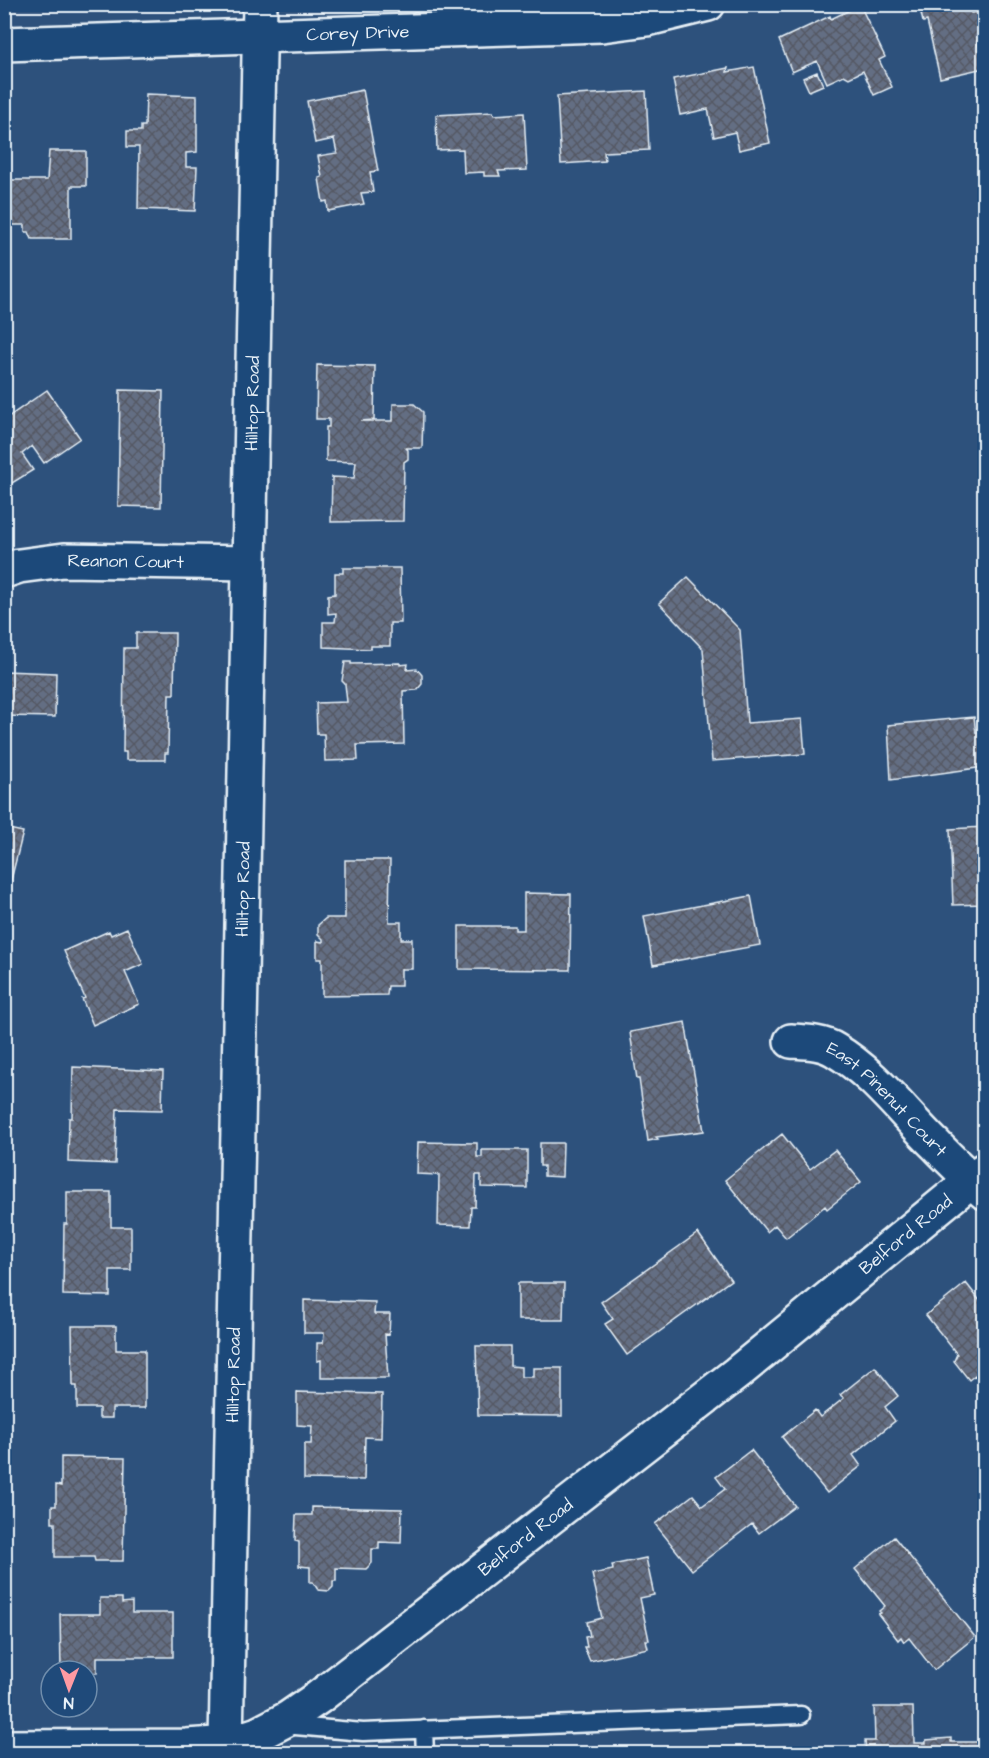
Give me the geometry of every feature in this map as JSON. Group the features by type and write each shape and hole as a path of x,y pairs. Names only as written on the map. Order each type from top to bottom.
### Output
{"street":[{"name":"Corey Drive","path":"4,44 260,20 602,25 647,19 708,4"},
{"name":"Hilltop Road","path":"226,1743 260,20"},
{"name":"Reanon Court","path":"4,571 19,566 64,560 249,563"},
{"name":"East Pinenut Court","path":"791,1041 817,1043 834,1049 878,1084 936,1145 981,1181"},
{"name":"Belford Road","path":"4,1747 186,1746 226,1743 258,1734 276,1725 319,1697 981,1181"}],"lane":[{"path":"276,1725 363,1732 801,1715"},
{"path":"424,1729 425,1754"}],"building":[{"path":"919,4 968,4 971,13 977,12 983,39 977,41 984,68 940,78 927,21 923,22"},
{"path":"860,5 885,57 879,60 892,87 874,95 863,71 849,78 844,75 827,83 817,61 792,72 779,40 830,16 831,19"},
{"path":"754,67 770,143 739,150 735,132 714,137 708,109 680,115 673,79 728,68 727,72"},
{"path":"817,72 823,85 809,91 803,78"},
{"path":"363,90 378,171 370,172 373,192 361,193 364,204 328,211 327,201 323,202 318,156 337,153 334,139 315,143 307,101"},
{"path":"646,91 649,150 604,152 605,161 561,164 557,96"},
{"path":"146,94 197,96 197,152 186,153 186,167 197,167 195,211 138,209 139,147 127,147 127,131 141,131 141,126 145,126"},
{"path":"493,112 494,115 524,113 527,170 498,171 500,176 484,176 484,172 464,173 463,149 437,150 436,115"},
{"path":"49,151 86,151 86,186 71,186 71,239 32,239 29,232 25,232 25,225 4,225 4,180 47,180"},
{"path":"317,365 375,366 374,420 361,421 393,421 393,404 414,404 423,412 422,448 406,448 408,459 404,462 403,521 331,522 332,477 354,478 356,462 326,461 326,427 329,427 329,419 316,419"},
{"path":"47,390 80,438 44,463 32,446 22,454 33,470 4,488 4,420"},
{"path":"120,390 163,391 161,507 118,506"},
{"path":"343,568 400,568 401,623 390,623 390,646 371,646 371,649 323,647 323,622 335,622 336,613 328,614 328,595 335,594 335,573 343,573"},
{"path":"688,577 740,630 747,723 802,719 805,754 712,761 703,649 659,603"},
{"path":"136,633 175,633 174,694 169,694 168,753 165,753 165,760 126,760 126,752 123,752 124,648 136,648"},
{"path":"345,662 351,662 351,664 408,664 407,670 417,669 422,675 422,684 417,690 403,691 404,744 357,745 358,760 325,761 324,734 317,734 316,703 347,702 345,684 342,681"},
{"path":"4,671 56,673 55,717 5,716 4,735"},
{"path":"974,717 976,733 984,730 984,767 891,780 888,725"},
{"path":"984,827 984,904 953,905 950,829"},
{"path":"4,828 23,832 9,888 4,887"},
{"path":"345,860 390,860 389,922 401,922 401,939 412,939 412,969 401,969 401,986 388,986 387,995 322,996 322,959 317,959 317,941 323,942 323,939 318,934 318,925 326,918 345,918"},
{"path":"524,893 571,894 570,970 459,969 459,926 515,926 515,930 524,930"},
{"path":"751,896 760,945 653,965 644,916"},
{"path":"127,928 143,964 125,972 139,1004 93,1025 82,999 85,998 64,951 109,931 111,935"},
{"path":"685,1022 704,1131 656,1137 658,1139 648,1141 630,1032"},
{"path":"73,1067 163,1071 162,1110 117,1109 115,1164 68,1162"},
{"path":"782,1134 810,1169 835,1150 861,1182 827,1209 825,1206 786,1238 775,1225 767,1232 725,1180"},
{"path":"418,1142 477,1143 477,1157 482,1157 482,1150 527,1150 527,1188 481,1187 481,1175 476,1175 475,1207 471,1207 470,1226 438,1225 439,1175 417,1174"},
{"path":"540,1143 563,1143 562,1177 544,1176 544,1166 540,1166"},
{"path":"67,1192 111,1192 111,1227 131,1227 131,1270 110,1270 110,1296 63,1295"},
{"path":"698,1233 731,1280 627,1355 605,1324 613,1319 601,1302"},
{"path":"518,1283 564,1283 563,1320 518,1320"},
{"path":"966,1283 984,1306 984,1388 975,1375 969,1380 954,1361 957,1354 926,1315"},
{"path":"304,1300 375,1302 374,1314 390,1314 389,1335 385,1334 388,1378 321,1378 321,1360 317,1361 317,1343 323,1343 324,1333 304,1333"},
{"path":"72,1326 116,1326 116,1350 145,1350 145,1408 112,1408 112,1418 99,1418 99,1408 77,1408 77,1386 73,1386"},
{"path":"476,1346 510,1346 510,1366 521,1367 521,1377 533,1377 533,1368 562,1368 562,1416 478,1415"},
{"path":"875,1367 898,1396 885,1407 895,1421 853,1455 861,1466 827,1493 782,1437 815,1410 820,1417 844,1398 840,1395"},
{"path":"297,1392 382,1394 381,1438 365,1437 364,1480 304,1479 304,1444 311,1444 312,1426 297,1425"},
{"path":"751,1450 795,1506 759,1533 752,1524 692,1570 655,1524 693,1495 702,1506 725,1489 716,1477"},
{"path":"61,1457 125,1458 123,1561 95,1561 94,1557 55,1557 55,1523 52,1523 52,1506 56,1506 56,1485 61,1486"},
{"path":"312,1507 402,1509 401,1543 379,1542 379,1549 372,1549 372,1563 366,1569 336,1568 336,1581 333,1581 333,1587 329,1591 318,1590 313,1582 310,1582 310,1567 299,1566 299,1542 295,1541 296,1515 312,1515"},
{"path":"894,1537 975,1637 934,1670 909,1638 904,1642 901,1637 898,1640 878,1614 885,1606 855,1569"},
{"path":"646,1558 654,1595 640,1598 649,1640 646,1640 648,1648 590,1661 584,1647 587,1647 585,1637 590,1636 587,1622 602,1618 592,1574 613,1570 612,1565"},
{"path":"100,1598 122,1598 122,1603 132,1602 132,1613 173,1613 173,1657 61,1659 60,1614 100,1614"},
{"path":"874,1707 913,1707 914,1743 951,1738 951,1742 981,1742 981,1754 866,1754 865,1741 875,1741"}]}
